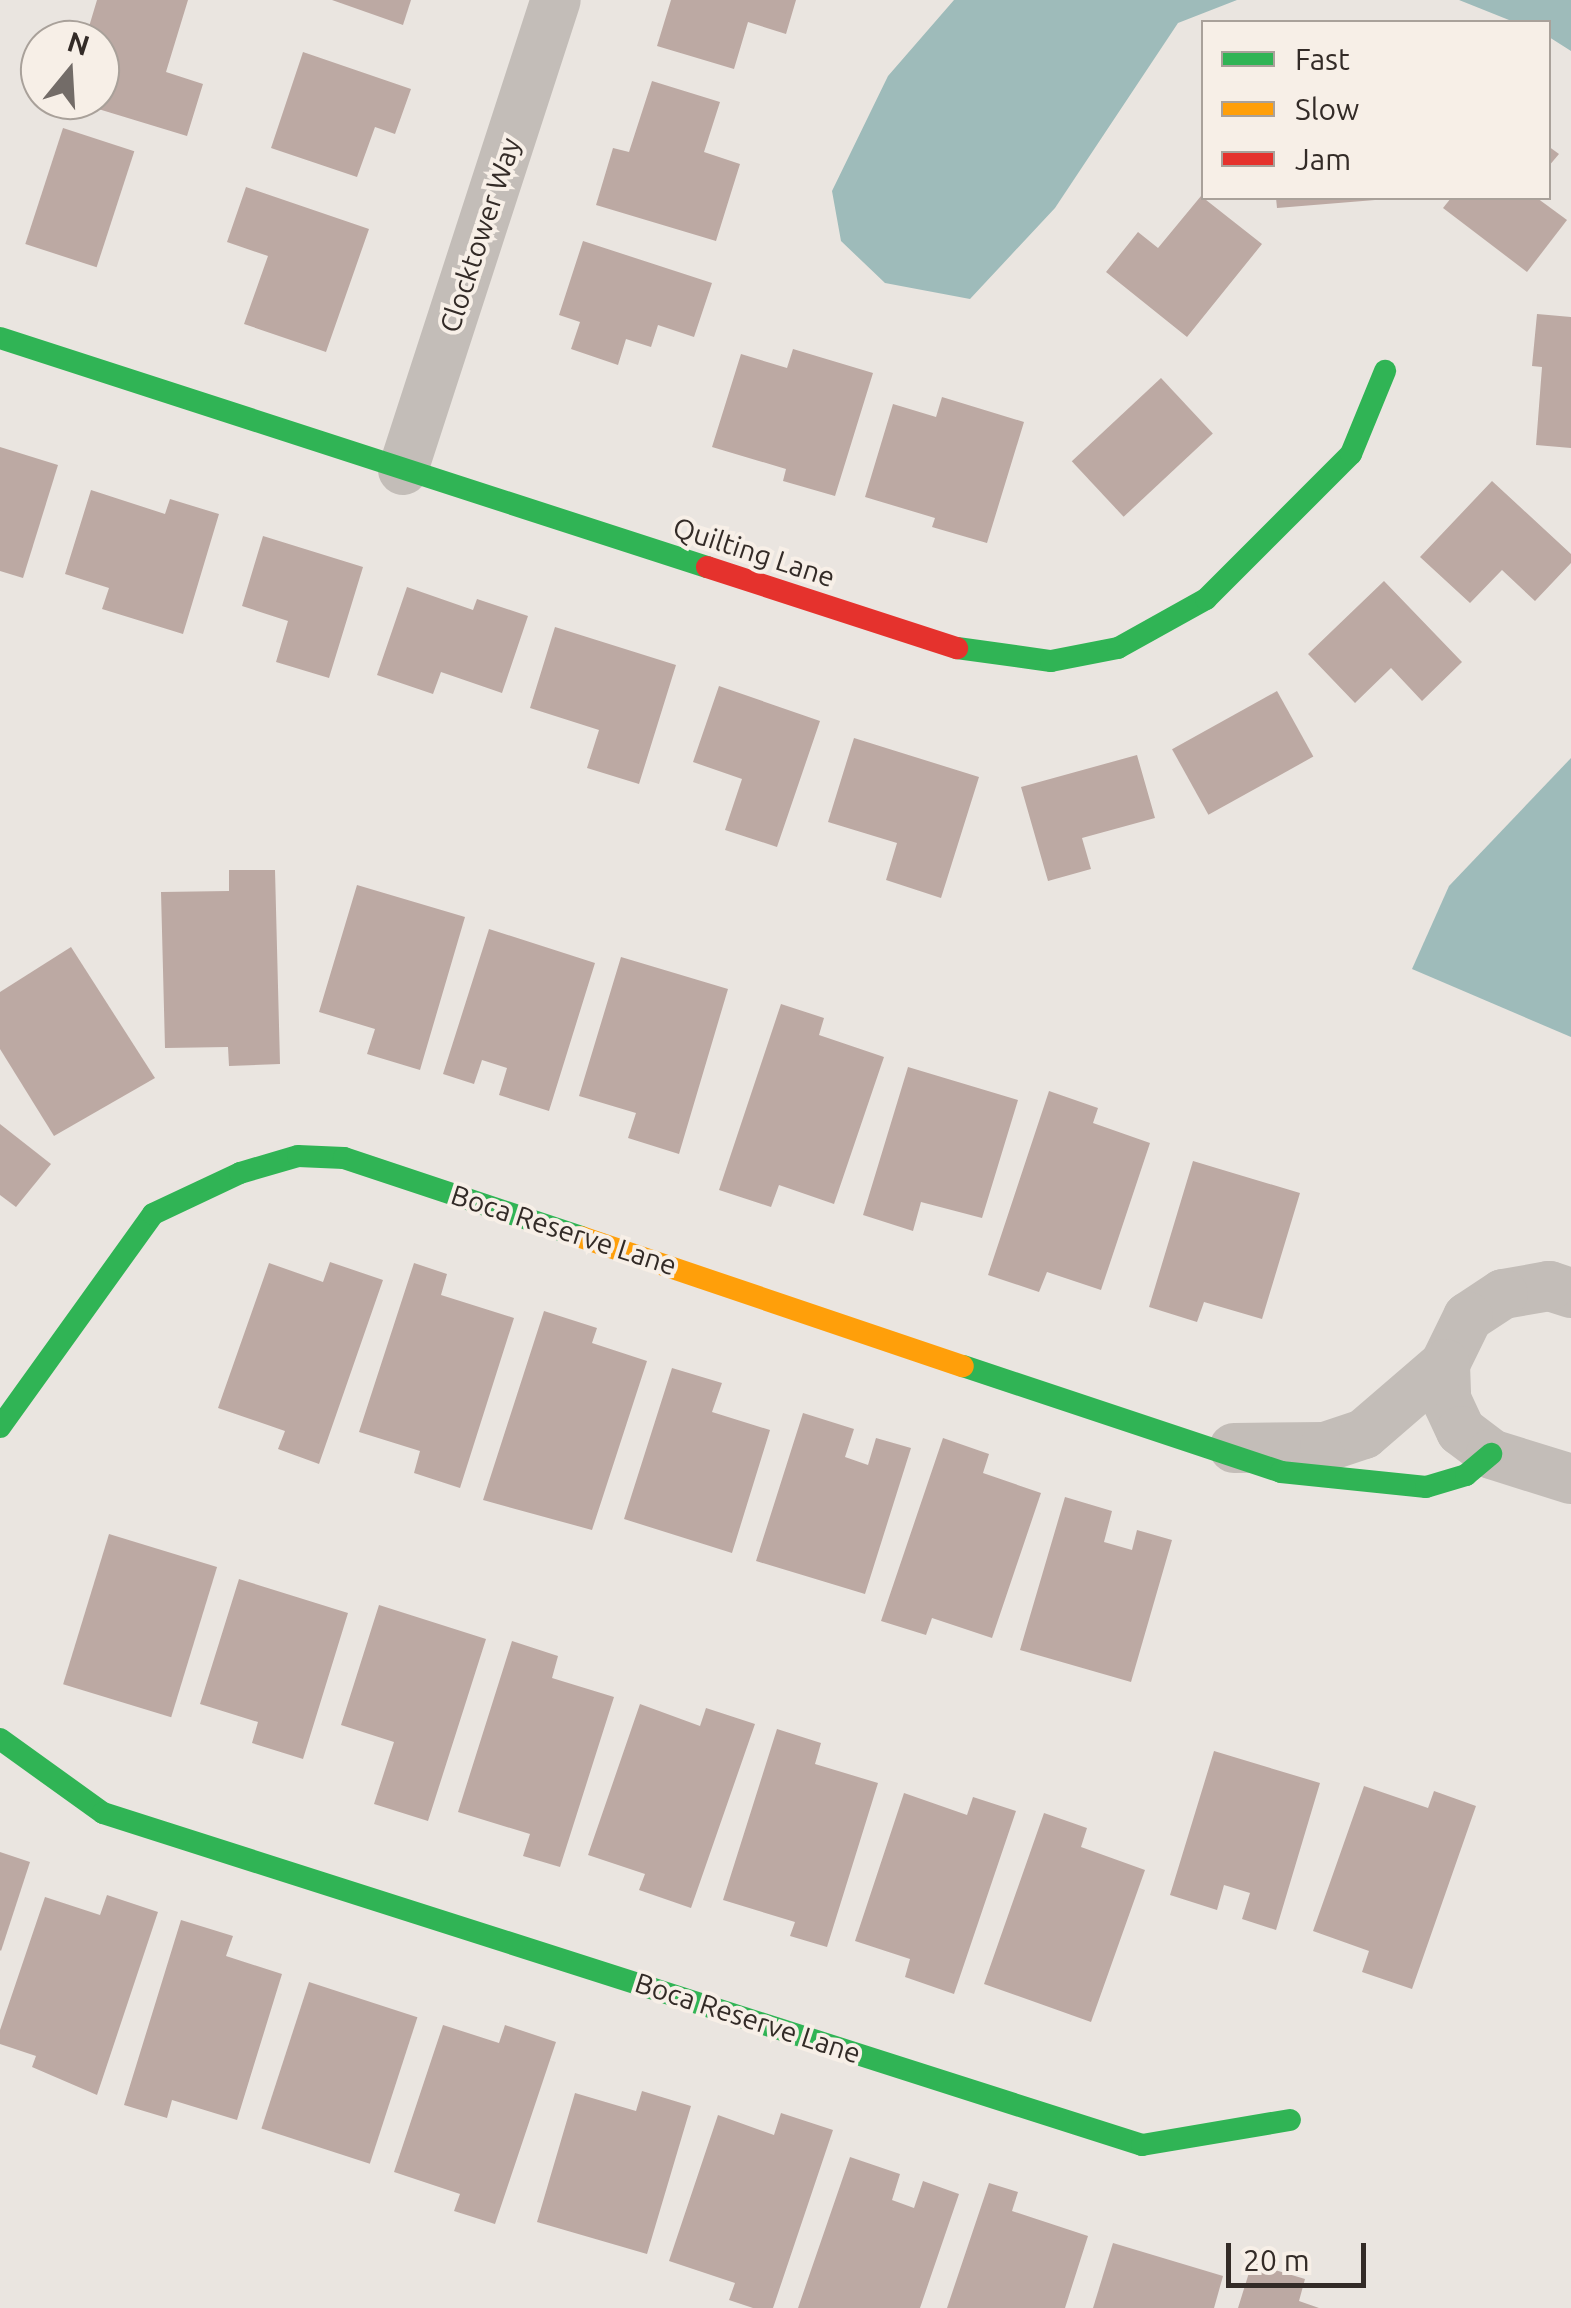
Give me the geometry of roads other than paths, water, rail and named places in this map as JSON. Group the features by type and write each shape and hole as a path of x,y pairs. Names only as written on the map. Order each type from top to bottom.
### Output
{"street":[{"name":"Clocktower Way","path":"403,470 556,0"},
{"name":"Quilting Lane","path":"0,338 984,657 1052,661 1133,642 1206,599 1350,454 1385,371"},
{"name":"Boca Reserve Lane","path":"0,1428 153,1214 240,1173 298,1156 344,1158 1226,1448 1281,1472 1426,1487 1466,1475 1491,1454"},
{"name":"Boca Reserve Lane","path":"1226,1448 1325,1447 1364,1434 1446,1364 1468,1317 1503,1294 1549,1286 1571,1293"},
{"path":"1446,1364 1446,1399 1461,1431 1491,1454 1571,1479"},
{"name":"Boca Reserve Lane","path":"0,1738 103,1812 1142,2144 1290,2120"}],"water":[{"path":"954,0 1237,0 1178,23 1055,208 970,299 885,283 841,241 832,191 888,76"},
{"path":"1459,0 1571,0 1571,51 1551,38 1551,20 1509,20"},
{"path":"1571,758 1571,1037 1412,969 1449,886"}]}
